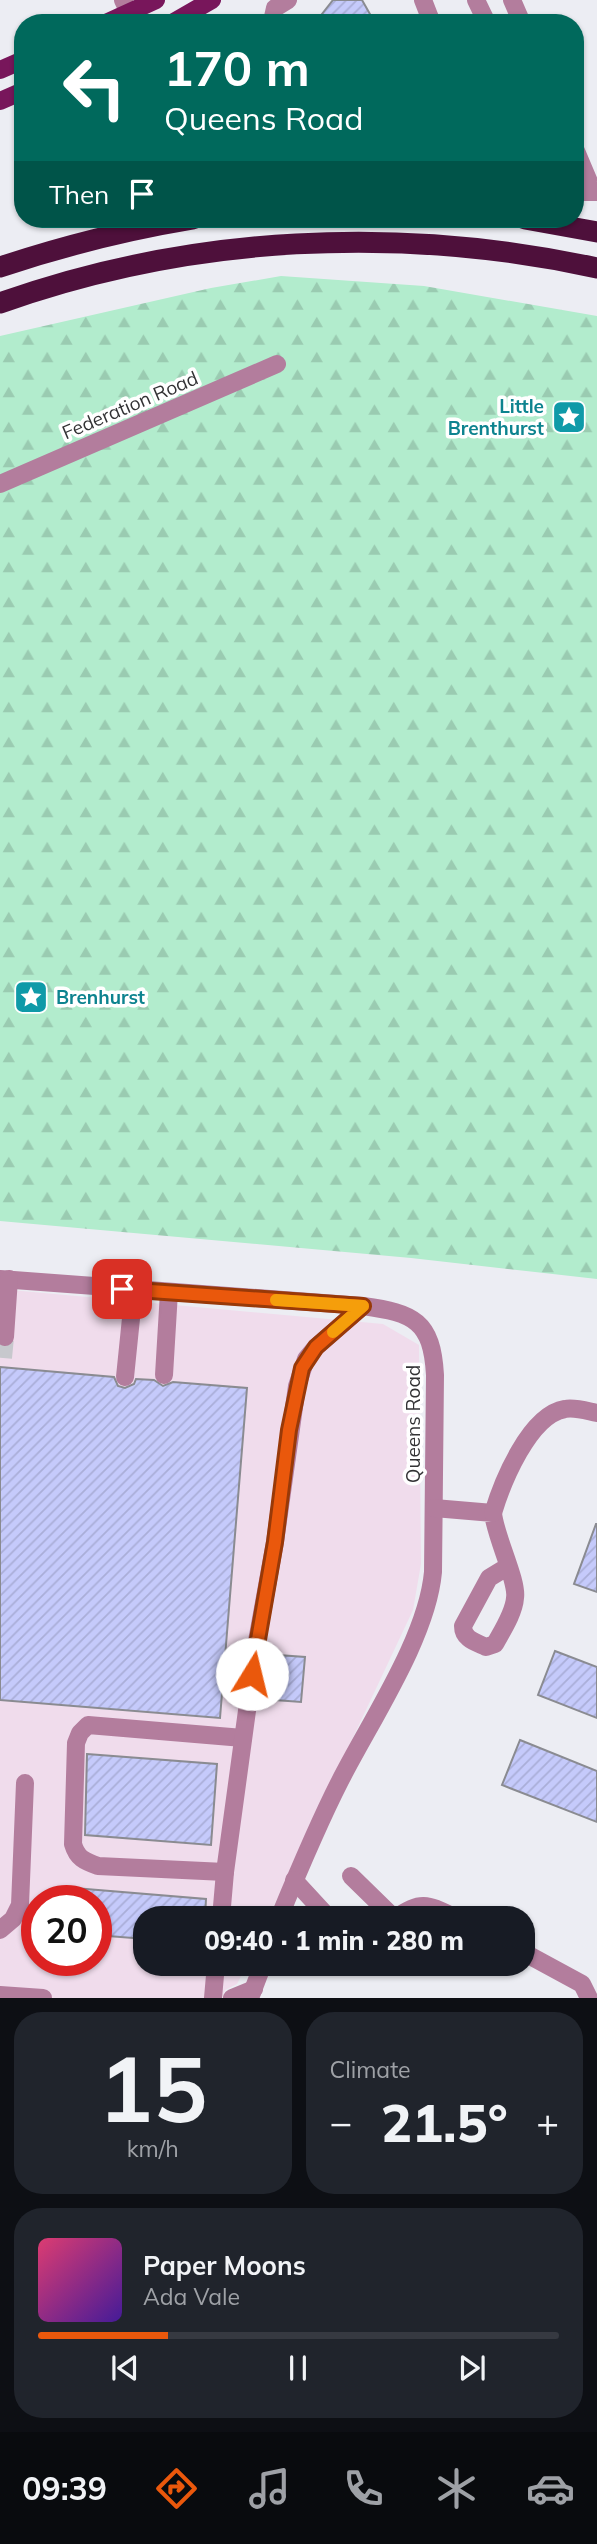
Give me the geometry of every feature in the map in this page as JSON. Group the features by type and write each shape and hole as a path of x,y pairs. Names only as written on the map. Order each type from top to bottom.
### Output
{"highway":[{"path":"0,267 85,241 149,228"},
{"path":"575,228 597,232"},
{"path":"0,303 65,283 150,262 203,253 294,244 442,244 530,254 597,268"}],"main road":[{"path":"129,12 156,0"},
{"path":"188,14 212,0"}],"street":[{"path":"274,14 275,8 288,0"},
{"path":"584,170 590,184 597,191"},
{"name":"Federation Road","path":"0,484 277,364"},
{"path":"4,1279 5,1337"},
{"name":"Queens Road","path":"4,1279 363,1306 403,1313 430,1339 435,1375 434,1508 433,1572 426,1610 400,1668 334,1793 284,1906"},
{"path":"125,1377 134,1290"},
{"path":"164,1375 169,1292"},
{"path":"221,1906 255,1653 275,1542 297,1386 306,1359 363,1306"},
{"path":"507,1567 493,1513 498,1495 528,1436 544,1419 565,1409 597,1412"},
{"path":"434,1508 493,1513"},
{"path":"225,1872 98,1866 76,1855 73,1844 76,1743 80,1732 89,1726 243,1738"},
{"path":"0,1930 13,1919 20,1905 25,1783"},
{"path":"351,1876 382,1906"},
{"path":"294,1880 318,1906"},
{"path":"535,1959 582,1984 589,1998 597,1997"},
{"path":"213,1998 215,1976"},
{"path":"232,1998 252,1993 258,1976"},
{"path":"0,1995 43,1998"}],"shaded area":[{"path":"0,1289 383,1324 419,1345 421,1564 413,1610 274,1906 133,1906 133,1976 241,1976 237,1984 225,1990 222,1998 0,1998"}],"green space":[{"path":"281,276 424,286 597,316 597,1279 411,1258 0,1221 0,336 211,288"}],"building":[{"path":"333,0 362,0 370,14 322,14"},
{"path":"0,1367 114,1377 118,1386 125,1388 134,1384 136,1379 154,1380 163,1386 173,1382 247,1388 220,1718 0,1700"},
{"path":"597,1524 597,1592 574,1584"},
{"path":"555,1651 597,1667 597,1718 538,1695"},
{"path":"278,1655 305,1657 301,1702 275,1700"},
{"path":"520,1740 597,1771 597,1822 502,1785"},
{"path":"87,1754 217,1764 211,1845 85,1835"},
{"path":"112,1891 206,1899 206,1906 133,1906 133,1938 112,1936"}],"tunnel":[{"path":"3,1358 5,1337"}],"slow traffic":[{"path":"276,1300 363,1306 333,1332"}],"place":[{"name":"Little Brenthurst","path":"569,417"},
{"name":"Brenhurst","path":"31,997"}],"route":[{"path":"122,1289 363,1306 316,1347 302,1368 289,1430 275,1542 252,1674"}]}
